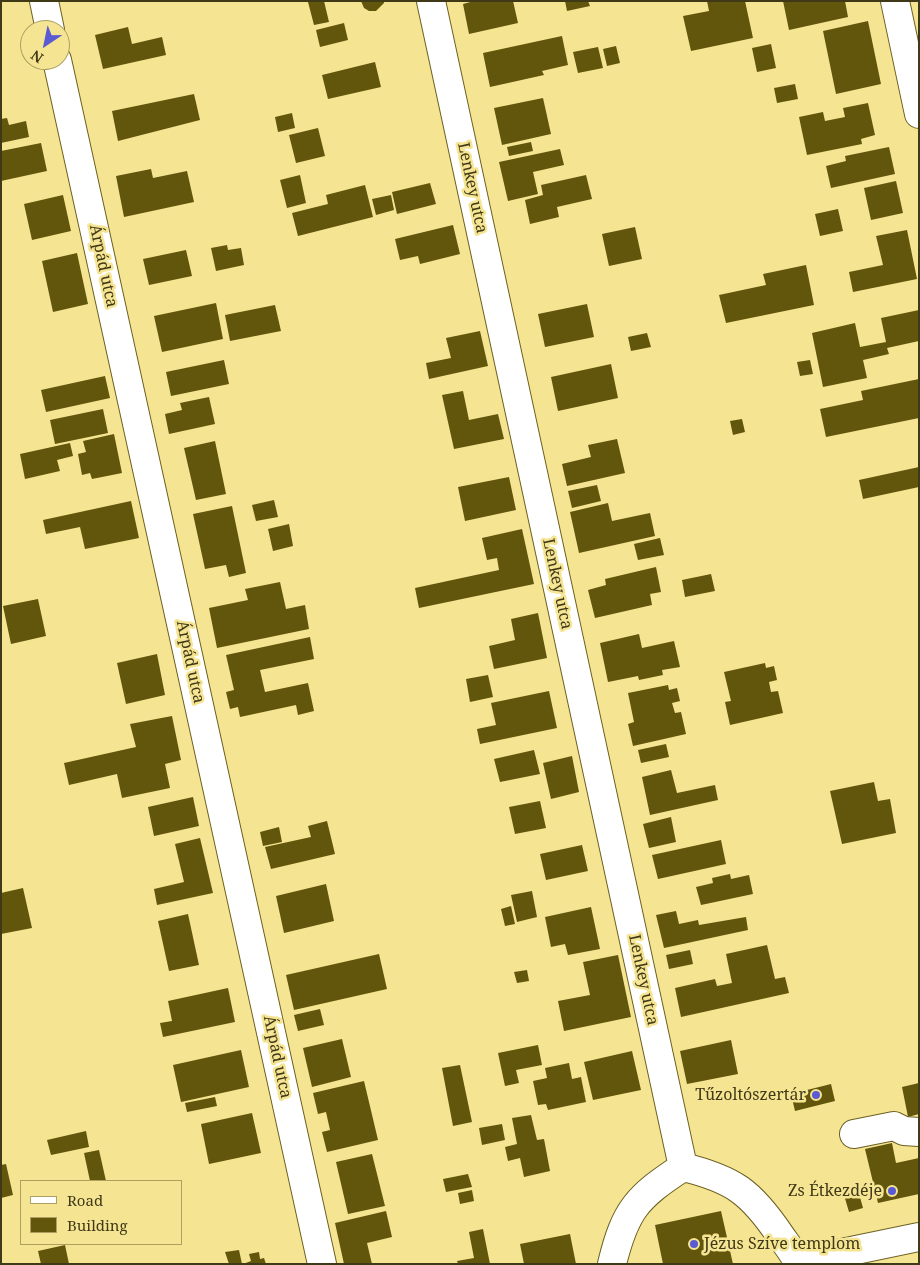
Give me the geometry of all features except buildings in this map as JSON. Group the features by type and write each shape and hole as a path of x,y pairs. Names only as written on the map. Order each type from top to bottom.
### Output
{"street":[{"path":"44,1 48,20"},
{"name":"Lenkey utca","path":"432,1 683,1167"},
{"path":"895,1 919,114"},
{"name":"Árpád utca","path":"59,70 322,1264"},
{"path":"854,1134 894,1126 904,1131 919,1132"},
{"path":"612,1264 619,1232 634,1204 662,1180 683,1167 728,1181 751,1196 769,1219 798,1263 919,1237"}],"place":[{"name":"Tűzoltószertár","path":"816,1095"},
{"name":"Zs Étkezdéje","path":"892,1191"},
{"name":"Jézus Szíve templom","path":"694,1244"}]}
